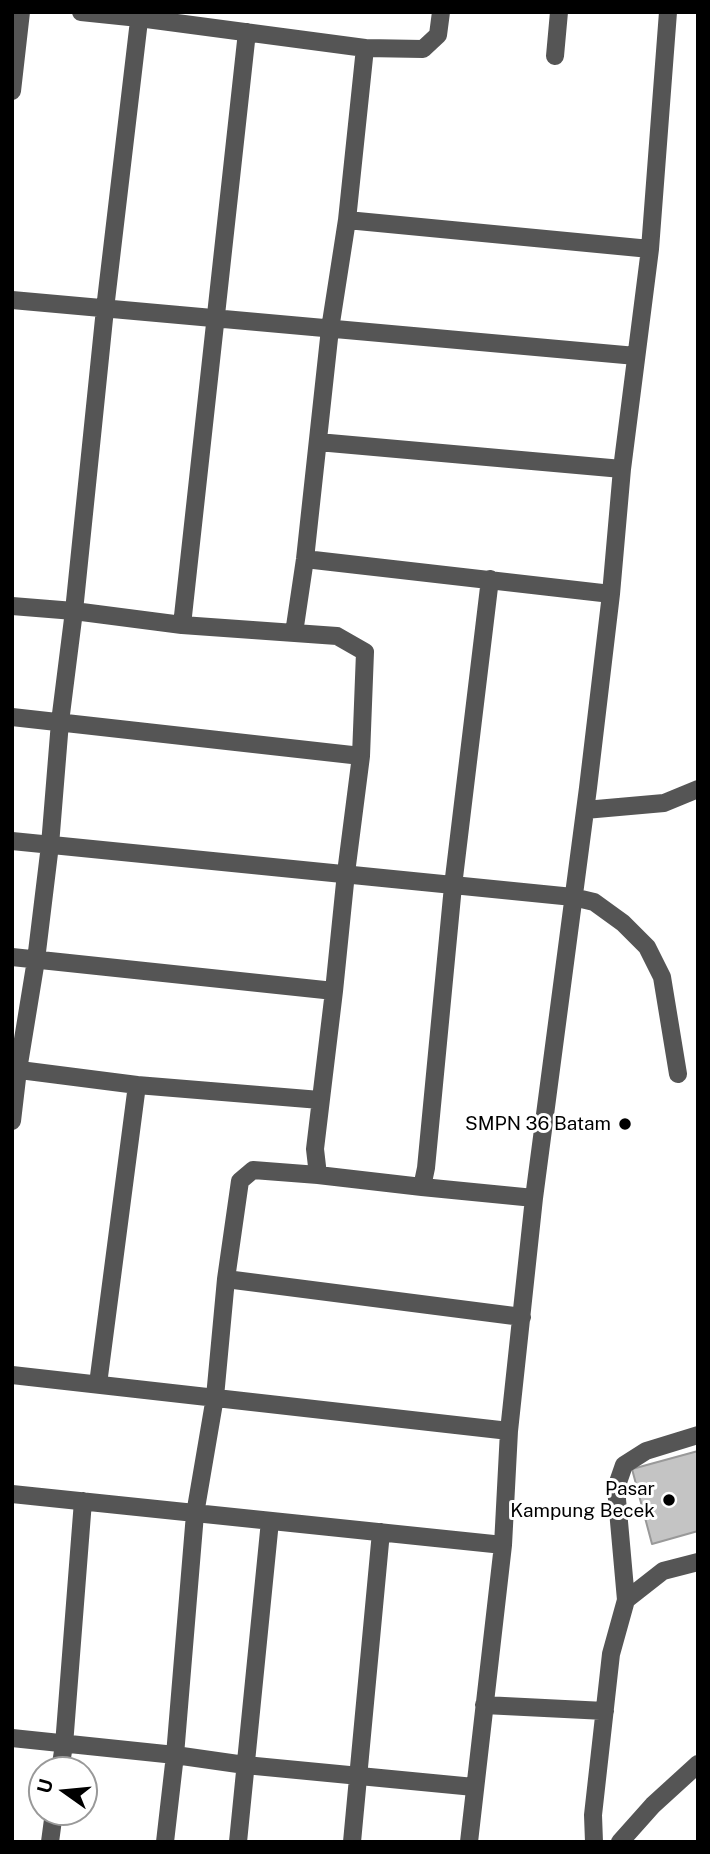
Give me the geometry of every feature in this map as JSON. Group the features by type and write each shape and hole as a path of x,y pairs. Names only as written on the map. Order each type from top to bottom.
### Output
{"street":[{"path":"12,91 21,12"},
{"path":"81,12 140,15 365,48 423,49 438,35 441,12"},
{"path":"555,56 559,12"},
{"path":"469,1842 503,1545 509,1431 534,1198 585,810 611,594 622,469 650,249 668,12"},
{"path":"12,1121 15,1069 36,960 50,845 60,722 74,611 104,309 140,15"},
{"path":"182,625 247,32"},
{"path":"294,633 305,559 330,329 347,220 365,48"},
{"path":"347,220 650,249"},
{"path":"12,300 636,356"},
{"path":"318,442 622,469"},
{"path":"305,559 611,594"},
{"path":"422,1187 453,886 490,579"},
{"path":"12,606 182,625 337,636 365,652 360,756 315,1149 318,1175"},
{"path":"12,717 360,756"},
{"path":"585,810 664,803 698,789"},
{"path":"12,841 346,873 573,897 594,902 623,923 647,947 663,977 678,1074"},
{"path":"12,957 334,991"},
{"path":"15,1069 137,1085 320,1100"},
{"path":"98,1384 137,1085"},
{"path":"165,1842 195,1514 215,1397 226,1279 240,1181 253,1170 534,1198"},
{"path":"226,1279 522,1317"},
{"path":"12,1375 509,1431"},
{"path":"594,1842 593,1815 611,1654 626,1600 616,1488 624,1465 646,1451 698,1436"},
{"path":"12,1494 503,1545"},
{"path":"62,1756 83,1501"},
{"path":"238,1842 270,1521"},
{"path":"352,1842 381,1532"},
{"path":"626,1600 663,1571 698,1562"},
{"path":"484,1705 605,1711"},
{"path":"12,1738 245,1765 474,1787"},
{"path":"620,1842 653,1805 698,1764"}],"building":[{"name":"Pasar Kampung Becek","path":"698,1451 698,1531 652,1544 632,1469"}],"place":[{"name":"SMPN 36 Batam","path":"625,1124"},
{"name":"Pasar Kampung Becek","path":"669,1500"}]}
